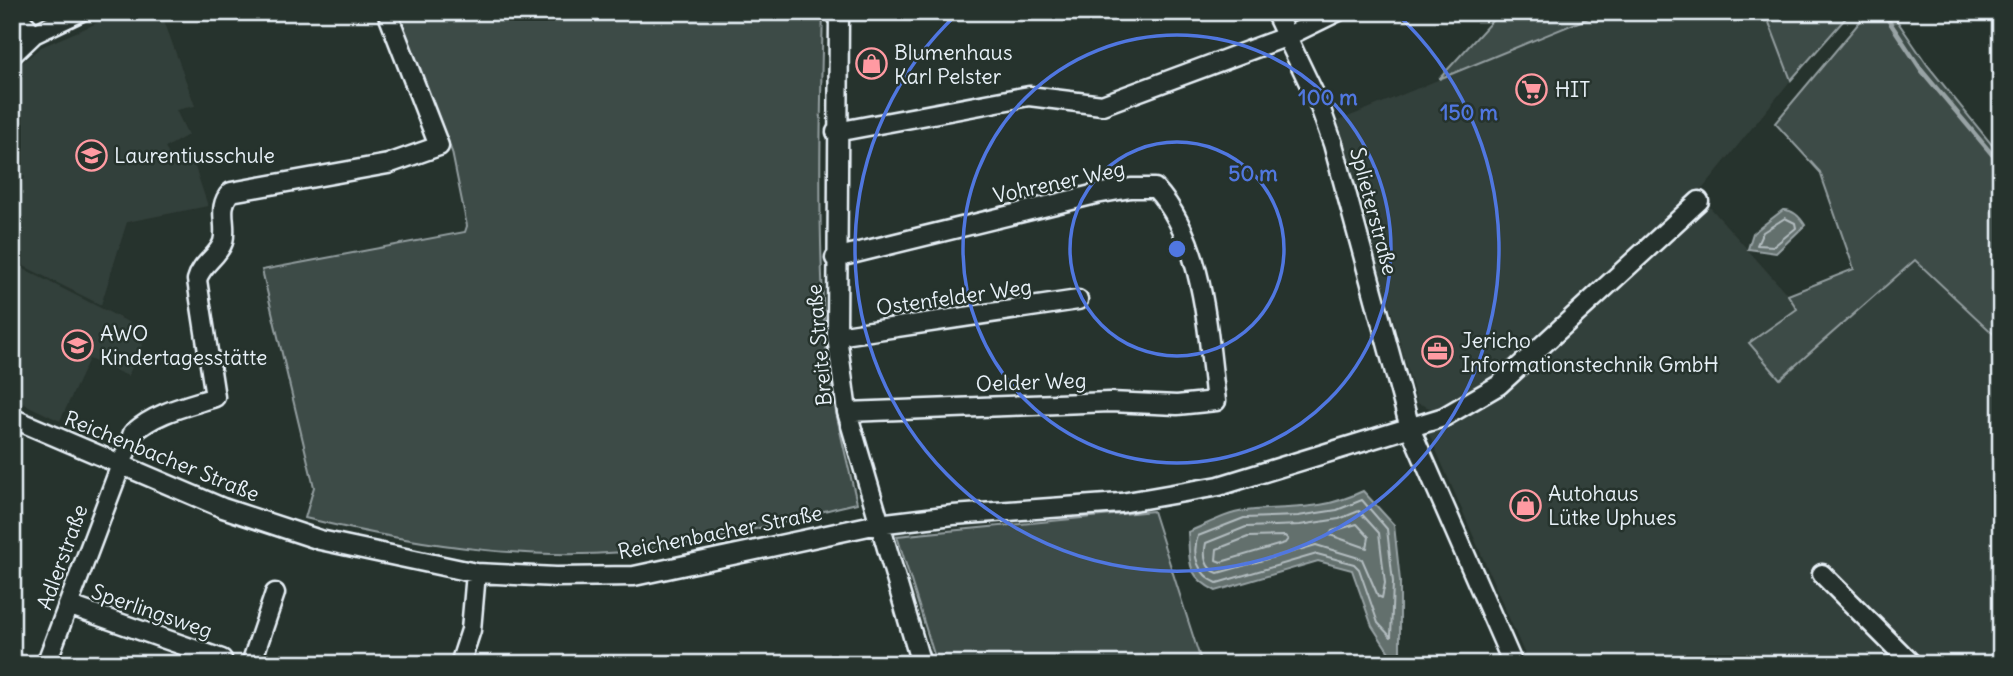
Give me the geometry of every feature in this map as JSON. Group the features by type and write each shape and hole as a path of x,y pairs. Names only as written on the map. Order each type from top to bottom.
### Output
{"street":[{"path":"13,12 34,34"},
{"path":"12,55 34,34 80,12"},
{"name":"Adlerstraße","path":"46,664 133,433 143,424 172,410 215,397 197,280 199,273 223,240 222,208 232,192 388,164 439,146 387,12"},
{"name":"Breite Straße","path":"839,12 836,336 847,412 921,664"},
{"name":"Splieterstraße","path":"1275,12 1319,104 1333,144 1410,428 1513,664"},
{"path":"836,132 1029,96 1102,105 1288,36 1337,12"},
{"name":"Vohrener Weg","path":"835,258 1096,194 1130,188 1155,188 1171,205 1190,254 1204,308 1216,401"},
{"path":"1410,428 1444,417 1499,385 1699,201"},
{"name":"Ostenfelder Weg","path":"836,336 1078,300"},
{"name":"Oelder Weg","path":"847,412 1110,402 1177,405 1216,401"},
{"name":"Reichenbacher Straße","path":"12,418 223,508 320,540 476,573 556,577 634,576 878,524 953,515 1121,503 1207,488 1410,428"},
{"path":"460,664 471,630 476,573"},
{"path":"1822,574 1912,664"},
{"path":"251,664 275,593"},
{"name":"Sperlingsweg","path":"68,606 226,662"}],"shaded area":[{"name":"Laurentiusschule","path":"123,12 161,12 195,106 176,110 188,135 165,148 172,160 189,149 208,206 127,222 101,305 12,260 12,203 25,177 12,164 12,71 41,47"},
{"path":"397,12 823,12 820,215 825,336 833,399 857,503 693,543 624,552 579,554 440,545 305,518 314,487 262,270 465,232 467,226 452,152"},
{"path":"1500,12 1603,12 1439,79"},
{"path":"1603,12 1765,12 1791,80 1704,187 1492,376 1435,410 1417,403 1338,121"},
{"path":"1765,12 1851,12 1791,80"},
{"path":"1868,12 1891,12 1928,66 2001,156 2001,341 1915,260 1780,379 1749,343 1797,309 1788,295 1854,269 1820,172 1775,123"},
{"path":"1708,205 1788,295 1797,309 1915,260 2001,341 2001,664 1529,664 1429,434 1502,390"},
{"name":"AWO Kindertagesstätte","path":"12,263 148,332 128,376 89,359 60,421 12,398"},
{"path":"1153,511 1202,664 937,664 897,536"}],"water":[{"path":"1783,210 1796,214 1805,225 1776,253 1748,249 1753,233"},
{"path":"1363,491 1394,525 1400,581 1400,657 1392,657 1372,626 1352,570 1318,561 1216,591 1194,574 1188,532 1238,512 1332,503"}],"waterway":[{"path":"1883,12 1922,71 2001,165"}],"place":[{"name":"Blumenhaus Karl Pelster","path":"871,64"},
{"name":"HIT","path":"1532,89"},
{"name":"Laurentiusschule","path":"91,155"},
{"name":"AWO Kindertagesstätte","path":"77,345"},
{"name":"Jericho Informationstechnik GmbH","path":"1438,352"},
{"name":"Autohaus Lütke Uphues","path":"1525,505"}]}
